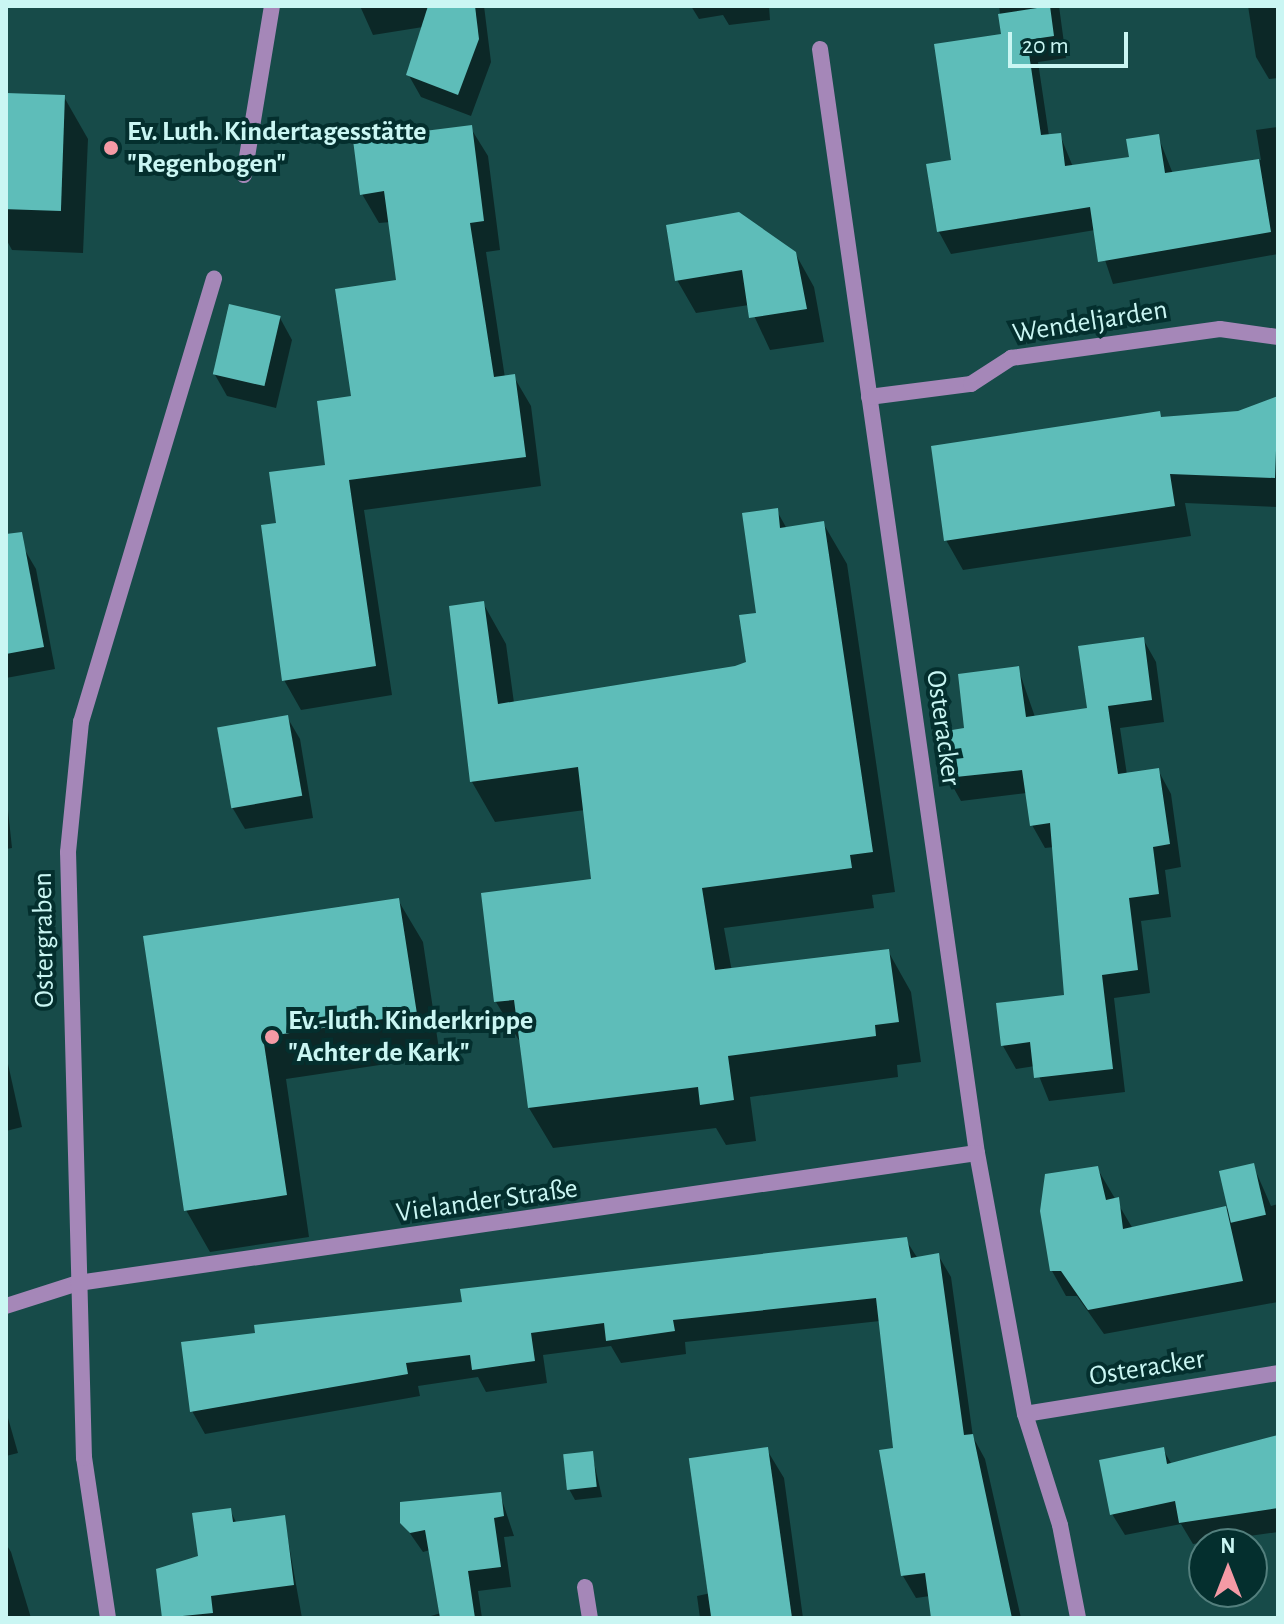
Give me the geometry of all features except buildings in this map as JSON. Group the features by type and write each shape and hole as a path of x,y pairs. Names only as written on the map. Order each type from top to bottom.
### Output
{"street":[{"path":"244,175 272,6"},
{"name":"Osteracker","path":"820,49 977,1153 1025,1414 1060,1525 1078,1618"},
{"name":"Ostergraben","path":"108,1618 84,1458 68,852 81,722 214,278"},
{"name":"Wendeljarden","path":"869,397 971,384 1011,358 1220,329 1278,337"},
{"name":"Vielander Straße","path":"6,1306 78,1283 977,1153"},
{"name":"Osteracker","path":"1025,1414 1278,1373"},
{"path":"585,1587 590,1618"}],"place":[{"name":"Ev. Luth. Kindertagesstätte \"Regenbogen\"","path":"111,148"},
{"name":"Ev.-luth. Kinderkrippe \"Achter de Kark\"","path":"272,1037"}]}
